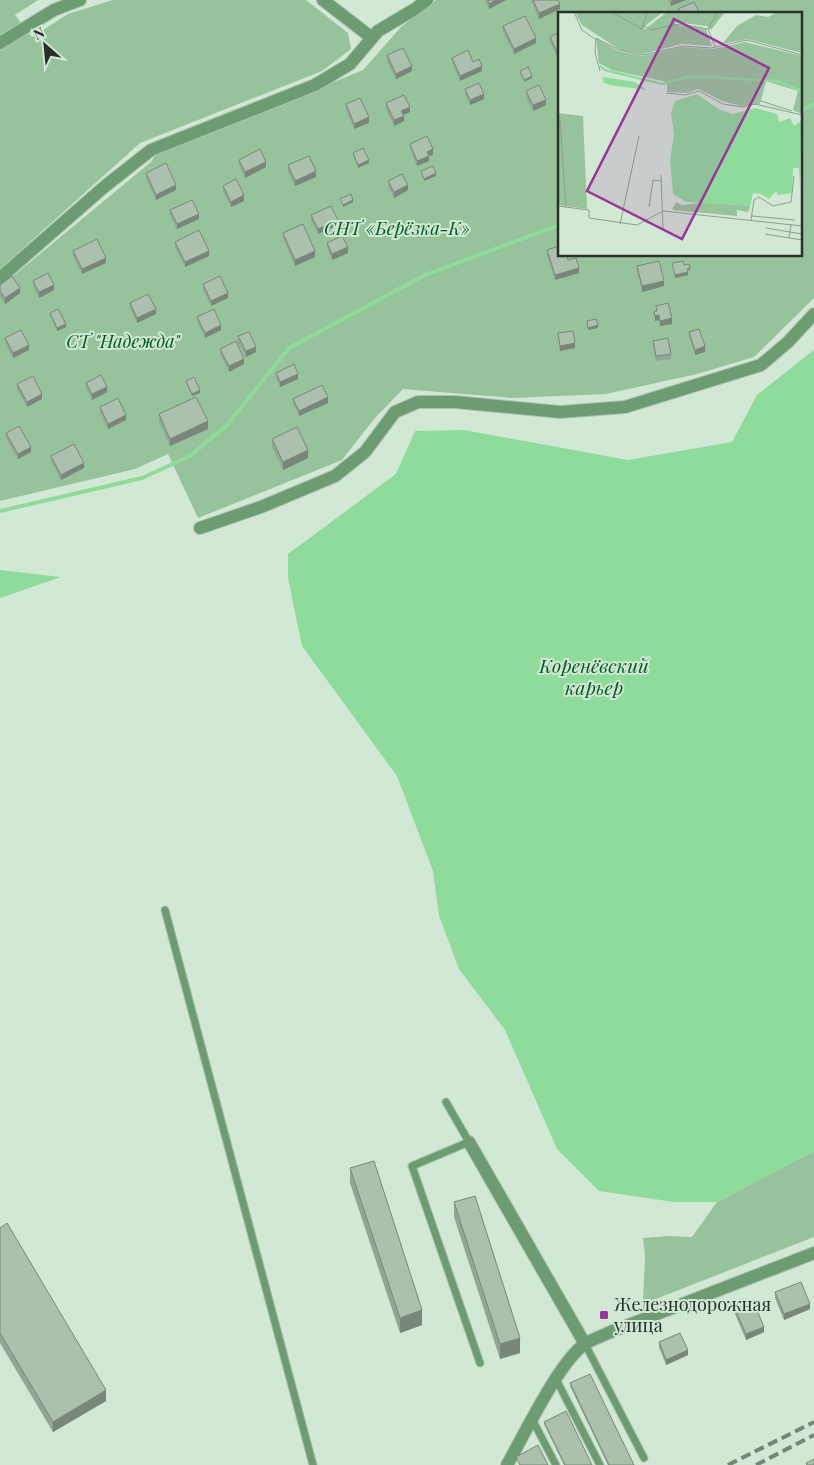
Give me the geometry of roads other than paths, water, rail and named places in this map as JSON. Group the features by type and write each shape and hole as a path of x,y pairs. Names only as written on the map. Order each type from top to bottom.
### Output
{"street":[{"path":"0,42 54,10 80,0"},
{"path":"323,0 372,38"},
{"path":"0,278 104,187 151,150 315,85 350,64 378,31 427,0"},
{"path":"200,528 261,507 335,476 365,452 395,412 418,402 455,402 560,412 625,407 761,365 788,342 814,314"},
{"path":"469,1142 585,1344"},
{"path":"507,1465 556,1379 575,1353 585,1344 613,1331 814,1253"}],"lane":[{"path":"165,910 313,1465"},
{"path":"446,1102 469,1142 412,1166 480,1363"},
{"path":"585,1344 644,1458"},
{"path":"556,1379 600,1465"},
{"path":"532,1419 556,1465"}],"water":[{"name":"Коренёвский карьер","path":"814,350 814,1151 717,1202 674,1202 599,1191 557,1149 505,1030 459,969 439,916 433,871 397,776 302,646 288,578 288,554 396,474 415,431 464,430 628,460 732,442 757,395"},
{"path":"0,570 61,577 0,598"}],"waterway":[{"path":"802,110 814,104"},
{"path":"0,511 142,478 190,456 226,426 289,348 425,275 558,225"}],"railway":[{"path":"728,1465 814,1422"},
{"path":"756,1465 814,1435"}],"place":[{"name":"Железнодорожная улица","path":"604,1315"}],"park label":[{"name":"СНТ «Берёзка-К»","path":"397,229"},
{"name":"СТ \"Надежда\"","path":"123,342"}]}
